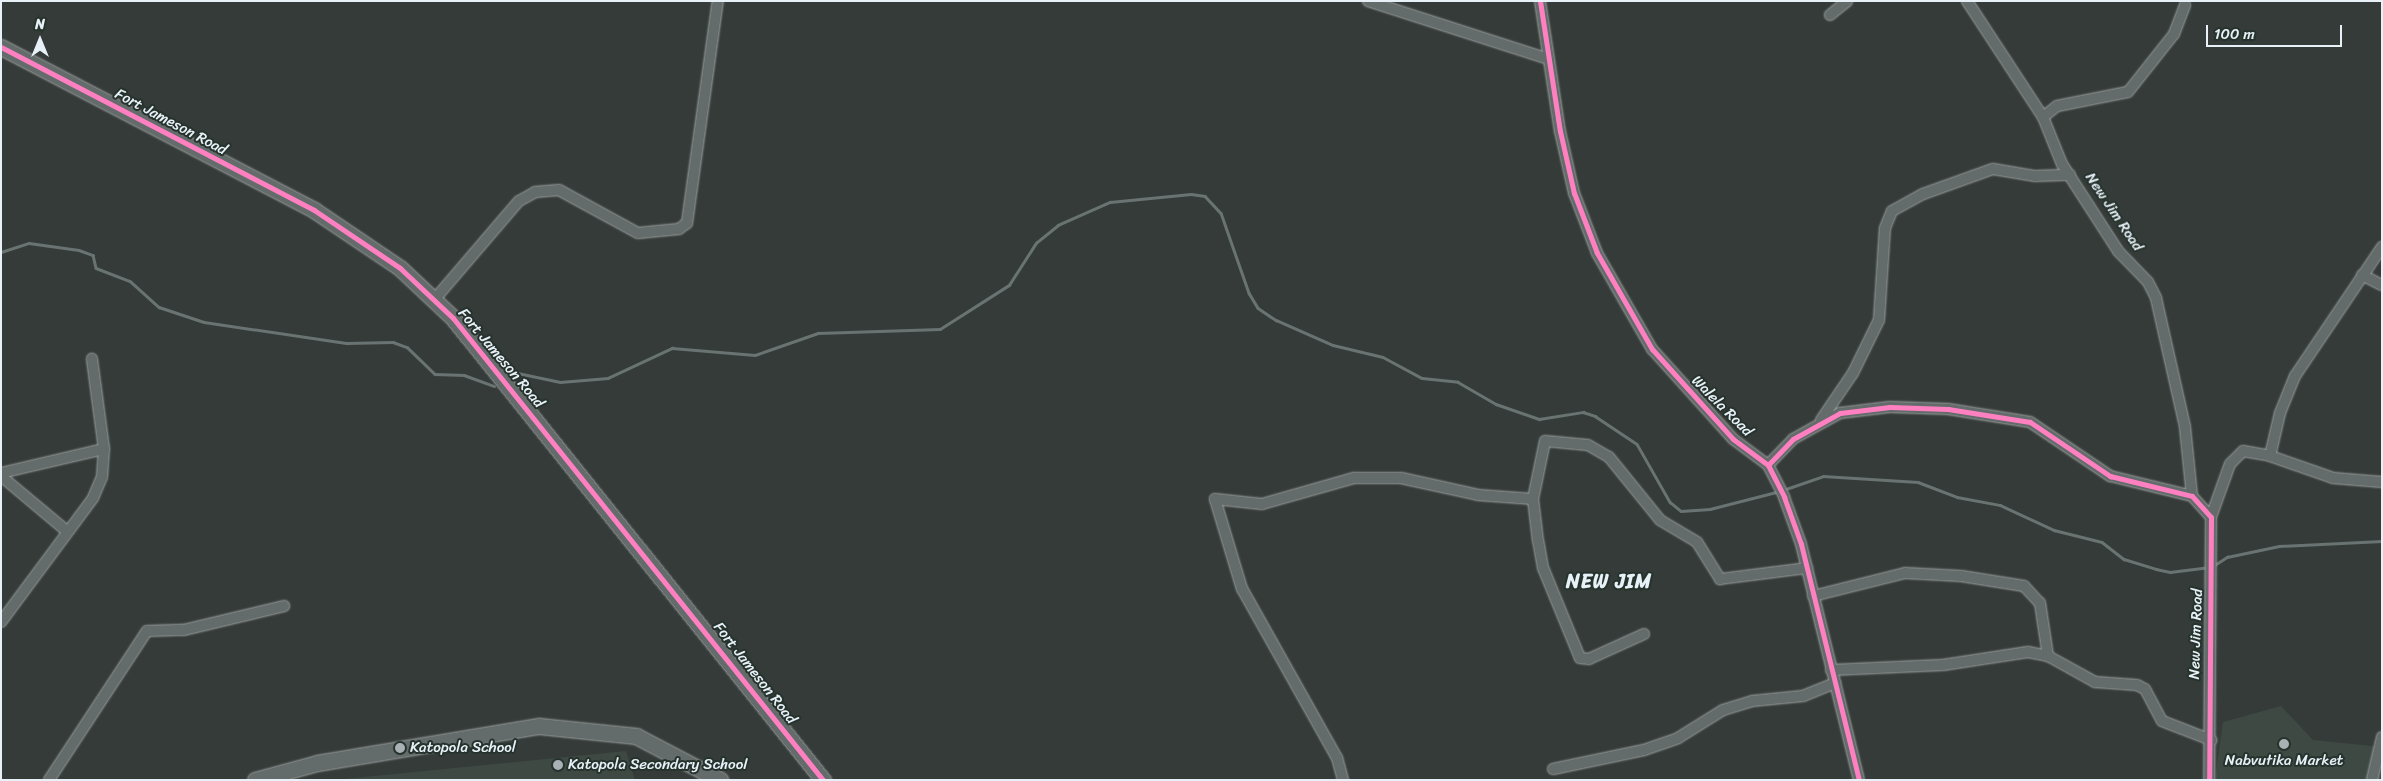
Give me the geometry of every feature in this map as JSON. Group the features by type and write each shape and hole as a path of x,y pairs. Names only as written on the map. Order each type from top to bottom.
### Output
{"street":[{"path":"434,300 519,201 535,192 559,190 638,233 679,230 688,223 718,1"},
{"path":"1368,1 1546,58"},
{"name":"Walela Road","path":"1540,1 1546,58 1574,193 1620,300 1680,382 1733,439 1768,465 1784,497 1807,568 1859,780"},
{"path":"1830,15 1847,1"},
{"name":"New Jim Road","path":"1967,1 2043,117 2070,175 2118,251 2148,282 2156,298 2186,427 2192,496"},
{"path":"2043,117 2056,106 2128,92 2174,34 2186,5"},
{"name":"Fort Jameson Road","path":"1,47 314,210 400,268 434,300 630,535 823,780"},
{"path":"1820,421 1852,373 1879,320 1885,228 1892,212 1923,194 1993,169 2035,176 2070,175"},
{"path":"2382,247 2295,376 2280,413 2270,456 2333,478 2382,482"},
{"path":"2362,275 2382,284"},
{"path":"1,622 93,498 102,477 104,449 92,359"},
{"path":"1768,465 1793,439 1820,421 1861,408 1890,407 2004,416 2030,422 2110,476 2192,496 2211,517"},
{"path":"1644,634 1589,659 1580,658 1543,568 1533,499 1545,441 1588,445 1609,457 1660,520 1697,542 1720,579 1807,568"},
{"path":"1,475 104,449"},
{"name":"New Jim Road","path":"2209,780 2211,740 2206,697 2211,517 2230,464 2243,451 2270,456"},
{"path":"1,475 68,532"},
{"path":"1343,780 1336,758 1242,589 1215,499 1262,504 1354,478 1391,478 1478,495 1533,499"},
{"path":"1813,596 1905,574 1961,576 2024,586 2040,603 2048,656"},
{"path":"49,780 147,631 184,630 284,606"},
{"path":"1831,670 1943,665 2028,652 2048,656 2095,682 2145,689 2162,721 2211,740"},
{"path":"1553,769 1644,750 1678,738 1723,710 1752,700 1803,696 1835,683"},
{"path":"262,778 539,726 636,736 720,780"},
{"path":"2372,780 2382,737"}],"shaded area":[{"name":"Nabvutika Market","path":"2281,706 2313,740 2382,747 2382,780 2215,780 2223,722"},
{"name":"Katopola Secondary School","path":"626,751 635,780 340,780 344,779"}],"waterway":[{"path":"513,372 560,382 608,378 672,348 755,355 818,333 940,329 1009,285 1036,243 1058,225 1110,202 1191,194 1205,196 1221,213 1249,293 1258,308 1276,320 1333,345 1383,357 1422,378 1458,382 1496,404 1539,419 1583,412 1595,416 1637,444 1670,502 1681,511 1710,509 1776,492"},
{"path":"1,252 29,243 79,250 93,255 96,268 130,281 159,307 204,322 347,343 393,342 407,347 435,374 464,375 494,386"},
{"path":"1786,489 1823,476 1918,482 1957,497 2000,505 2054,530 2102,542 2124,559 2156,569 2170,572 2208,567"},
{"path":"2213,566 2227,557 2279,546 2382,541"}],"cycle path":[{"path":"1540,1 1560,131 1574,193 1597,253 1652,349 1733,439 1768,465 1784,497 1801,544 1859,780"},
{"path":"1,47 314,210 400,268 453,318 823,780"},
{"path":"1768,465 1793,439 1840,413 1890,407 1948,409 2030,422 2110,476 2192,496 2211,517 2209,780"}],"place":[{"name":"Nabvutika Market","path":"2284,744"},
{"name":"Katopola School","path":"400,748"},
{"name":"Katopola Secondary School","path":"558,765"}],"district":[{"name":"NEW JIM","path":"1609,581"}]}
